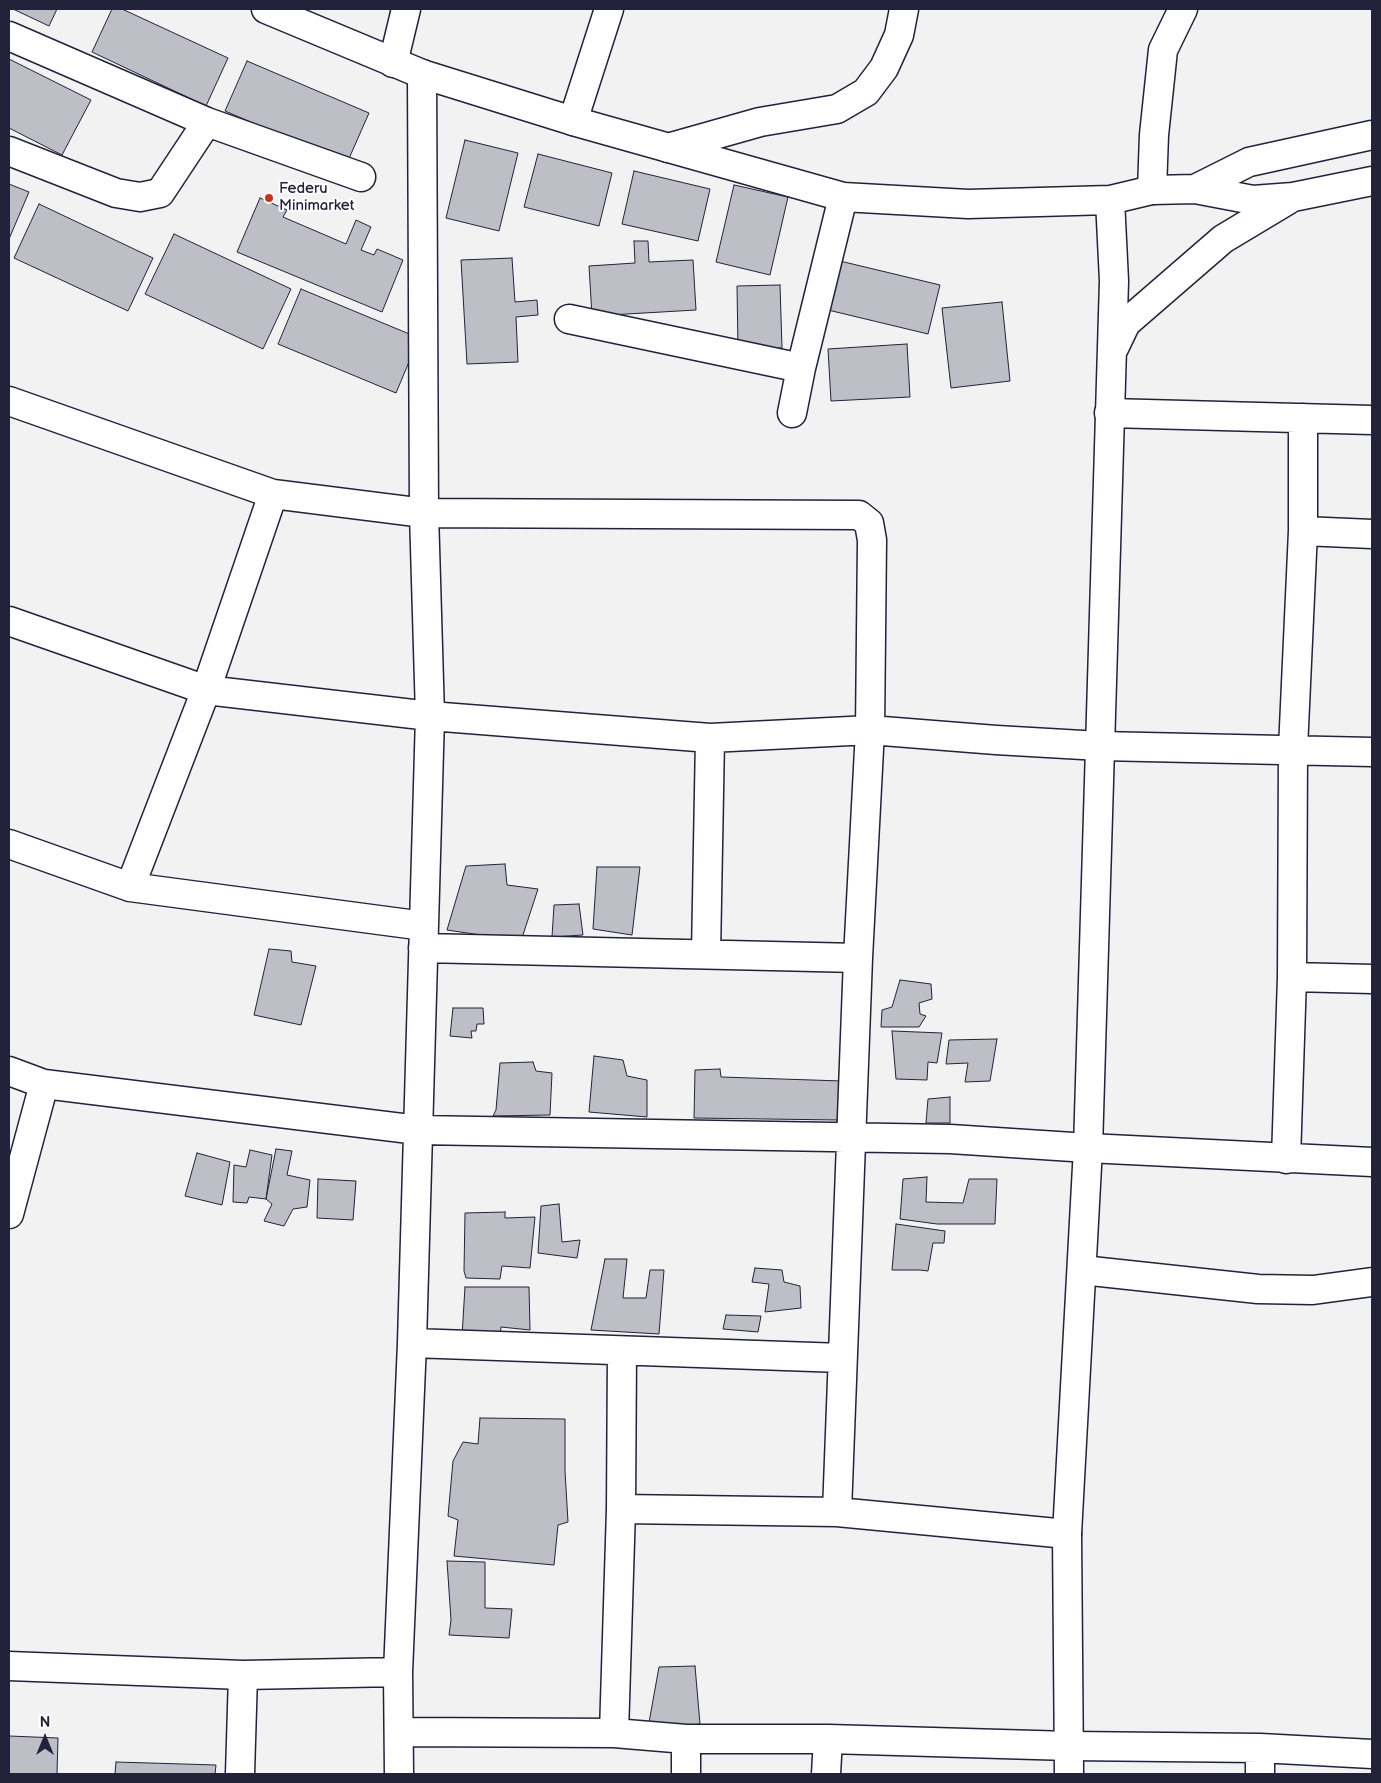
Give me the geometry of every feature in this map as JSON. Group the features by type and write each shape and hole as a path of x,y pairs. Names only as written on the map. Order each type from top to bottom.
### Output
{"street":[{"path":"266,9 422,74 573,121 844,196 968,204 1110,200 1152,190 1195,189 1253,200 1293,196 1372,181"},
{"path":"393,63 406,9"},
{"path":"573,121 610,9"},
{"path":"668,148 760,122 837,109 866,92 884,68 899,35 904,9"},
{"path":"1152,190 1154,136 1163,50 1183,9"},
{"path":"9,36 207,122 361,177"},
{"path":"399,1774 398,1672 412,1342 430,716 424,513 422,74"},
{"path":"9,151 116,193 140,197 160,193 207,122"},
{"path":"1195,189 1249,162 1372,135"},
{"path":"792,412 801,368 844,196"},
{"path":"1112,354 1126,323 1223,239 1293,196"},
{"path":"1069,1774 1067,1534 1088,1148 1114,281 1110,200"},
{"path":"569,319 801,368"},
{"path":"9,401 273,494 424,513 859,515 869,523 872,540 870,730 858,958 837,1512"},
{"path":"1109,412 1372,420"},
{"path":"1286,1159 1292,977 1293,749 1303,531 1303,418"},
{"path":"130,887 206,690 273,494"},
{"path":"1303,531 1372,534"},
{"path":"9,622 206,690 430,716 710,738 870,730 1100,746 1372,752"},
{"path":"706,954 710,738"},
{"path":"9,844 130,887 423,937 706,954 858,958"},
{"path":"1292,977 1372,979"},
{"path":"9,1071 44,1084 418,1130 950,1139 1286,1159 1372,1162"},
{"path":"9,1214 44,1084"},
{"path":"1082,1270 1258,1289 1313,1290 1372,1282"},
{"path":"412,1342 842,1358"},
{"path":"614,1733 622,1509 622,1351"},
{"path":"622,1509 837,1512 1067,1534"},
{"path":"9,1666 243,1675 398,1672"},
{"path":"240,1774 243,1675"},
{"path":"399,1732 614,1733 686,1740 828,1739 1070,1746 1260,1761 1372,1754"},
{"path":"826,1774 828,1739"},
{"path":"686,1740 686,1774"}],"building":[{"path":"13,9 57,9 49,26"},
{"path":"112,9 122,9 228,58 206,106 92,52"},
{"path":"9,59 91,100 62,155 9,128"},
{"path":"247,61 369,113 347,163 225,111"},
{"path":"465,140 518,153 499,231 446,218"},
{"path":"538,154 612,173 599,226 524,207"},
{"path":"634,171 710,189 698,241 622,224"},
{"path":"9,184 29,192 9,239"},
{"path":"734,185 788,197 770,275 716,262"},
{"path":"260,198 287,210 283,217 346,244 356,220 371,227 361,250 374,255 377,249 403,260 382,312 237,252"},
{"path":"39,204 153,258 128,311 14,258"},
{"path":"174,234 291,289 263,349 145,294"},
{"path":"634,241 648,241 649,262 693,260 696,310 592,316 589,266 635,263"},
{"path":"512,258 515,302 537,300 538,315 516,317 518,362 467,364 461,260"},
{"path":"840,261 940,285 928,334 828,310"},
{"path":"780,285 782,348 738,349 737,286"},
{"path":"301,289 419,338 396,393 278,344"},
{"path":"1002,302 1010,381 951,388 942,308"},
{"path":"907,344 910,397 831,401 828,349"},
{"path":"505,864 507,885 538,889 521,941 447,930 466,866"},
{"path":"597,867 640,867 632,935 593,929"},
{"path":"579,904 583,935 552,937 554,905"},
{"path":"269,949 291,951 292,962 316,966 301,1025 254,1015"},
{"path":"900,980 931,984 932,999 919,1003 920,1014 926,1016 919,1027 881,1027 882,1010 892,1007"},
{"path":"453,1008 483,1008 484,1024 477,1024 476,1031 471,1031 472,1038 450,1036"},
{"path":"892,1031 942,1033 937,1063 928,1062 927,1080 896,1079"},
{"path":"997,1039 990,1081 965,1082 968,1063 946,1064 949,1040"},
{"path":"594,1056 623,1060 627,1076 647,1080 647,1117 589,1112"},
{"path":"533,1062 536,1071 552,1073 550,1115 493,1116 496,1110 500,1063"},
{"path":"720,1069 721,1077 842,1081 839,1120 694,1118 695,1070"},
{"path":"950,1097 950,1123 926,1123 928,1099"},
{"path":"276,1149 292,1151 287,1175 310,1180 307,1207 293,1209 284,1226 264,1221 272,1204 266,1199"},
{"path":"250,1150 272,1155 266,1199 249,1197 247,1203 233,1202 234,1165 246,1167"},
{"path":"197,1153 230,1162 222,1205 185,1196"},
{"path":"927,1177 926,1202 963,1203 969,1179 997,1179 995,1224 937,1224 900,1219 903,1179"},
{"path":"318,1179 356,1181 353,1220 317,1218"},
{"path":"559,1204 562,1242 580,1240 577,1258 538,1253 541,1206"},
{"path":"505,1212 505,1218 535,1217 530,1268 502,1266 500,1279 466,1278 464,1271 465,1213"},
{"path":"896,1224 945,1231 944,1243 933,1243 928,1271 892,1270"},
{"path":"605,1259 627,1259 623,1298 646,1298 650,1270 664,1270 659,1334 591,1330"},
{"path":"755,1268 782,1270 784,1282 800,1286 801,1308 765,1312 769,1284 752,1282"},
{"path":"465,1287 529,1287 530,1330 501,1327 500,1337 462,1336"},
{"path":"726,1315 761,1316 758,1332 723,1329"},
{"path":"480,1418 565,1419 565,1471 568,1522 558,1525 554,1565 454,1556 458,1520 448,1516 453,1461 463,1442 478,1444"},
{"path":"447,1561 485,1562 485,1608 512,1609 509,1638 449,1635 451,1620"},
{"path":"695,1666 700,1724 648,1728 659,1667"},
{"path":"9,1736 58,1738 57,1774 9,1774"},
{"path":"116,1762 216,1765 215,1774 115,1774"}],"place":[{"name":"Federu Minimarket","path":"269,198"}]}
